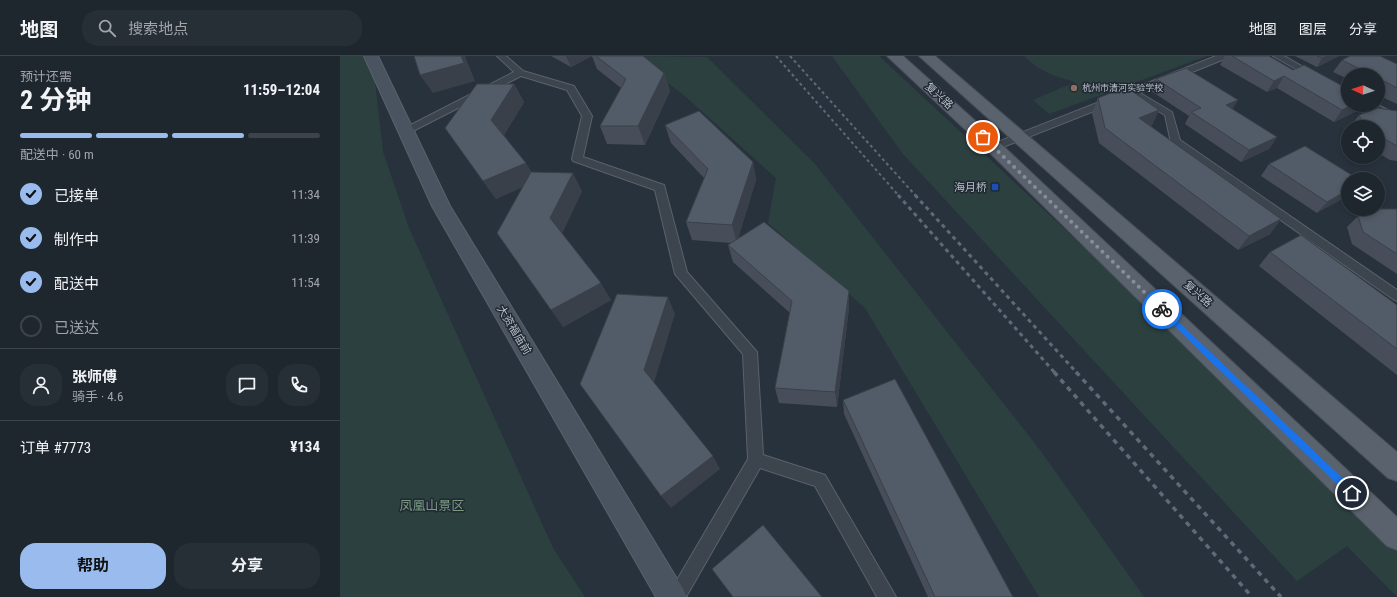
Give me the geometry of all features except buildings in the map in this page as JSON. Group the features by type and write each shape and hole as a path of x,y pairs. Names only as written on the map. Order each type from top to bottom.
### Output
{"main road":[{"name":"复兴路","path":"894,56 994,147 1397,536"},
{"name":"复兴路","path":"926,56 1397,469"}],"street":[{"name":"大资福庙前","path":"371,56 441,206 672,597"}],"lane":[{"path":"501,56 520,73 571,88 587,116 577,159 660,188 681,274 750,352 756,460 676,597"},
{"path":"994,147 1224,56"},
{"path":"1277,56 1322,80"},
{"path":"406,131 520,73"},
{"path":"1132,92 1169,114 1174,140 1397,296"},
{"path":"1384,112 1397,119"},
{"path":"756,460 820,480 887,597"}],"green space":[{"name":"凤凰山景区","path":"340,56 372,56 383,152 409,228 553,548 585,597 340,597"},
{"path":"632,56 707,57 815,164 1040,450 1144,597 1039,597 865,308 768,223 776,178 685,96"},
{"path":"832,56 879,56 1397,539 1397,597 1347,546 1297,581 903,154"},
{"path":"1024,56 1207,56 1049,114 1033,100 1075,82 1042,70"}],"railway":[{"path":"776,56 899,196"},
{"path":"790,56 916,196"},
{"path":"898,195 1055,373"},
{"path":"915,195 1077,373"},
{"path":"1054,372 1252,597"},
{"path":"1076,372 1281,597"}],"way so far":[{"path":"983,137 1162,309"}],"place":[{"name":"杭州市清河实验学校","path":"1074,88"},
{"name":"海月桥","path":"995,187"}],"route":[{"path":"1162,309 1352,493"}]}
